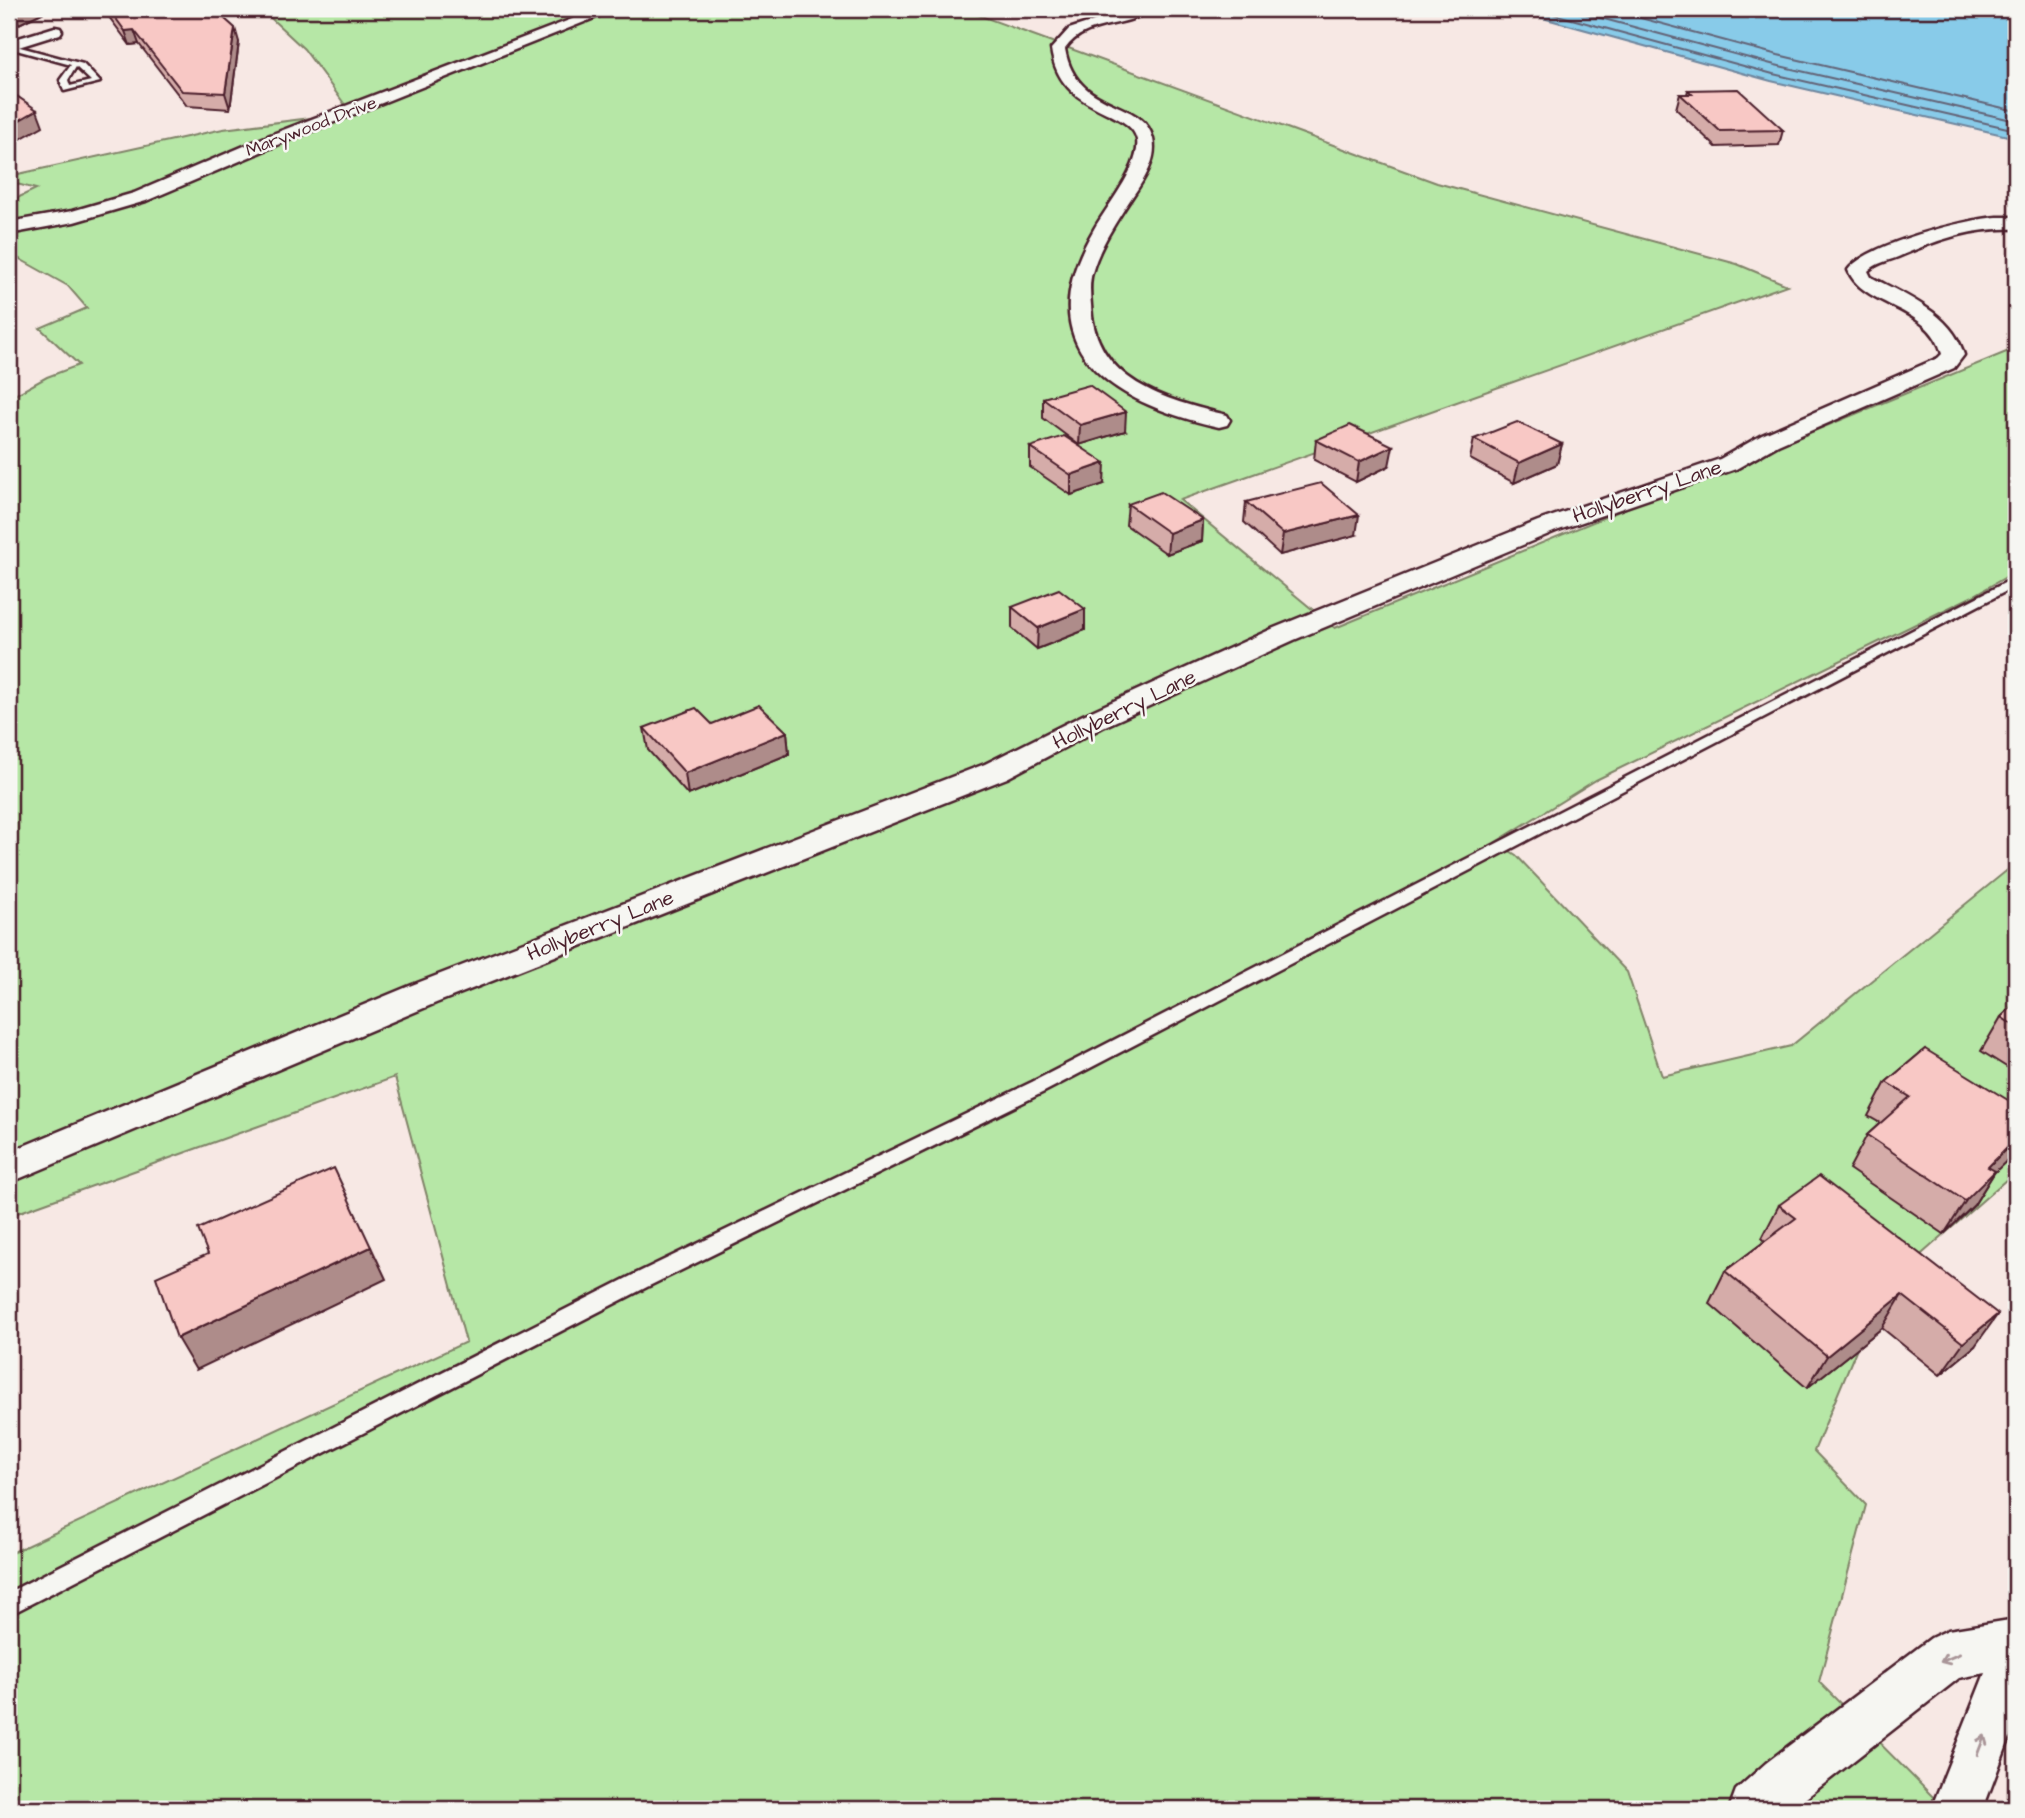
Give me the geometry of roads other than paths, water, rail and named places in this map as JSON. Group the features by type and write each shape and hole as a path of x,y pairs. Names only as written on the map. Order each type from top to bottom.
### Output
{"street":[{"name":"Marywood Drive","path":"9,228 84,214 140,197 276,139 610,9"},
{"path":"1143,9 1084,27 1069,35 1058,48 1059,64 1070,84 1097,104 1133,121 1142,133 1146,145 1146,157 1141,170 1131,182 1082,272 1078,316 1091,353 1118,380 1165,405 1219,420"},
{"path":"9,46 55,31"},
{"name":"Hollyberry Lane","path":"9,1168 424,994 996,771 1093,721 1284,634 1547,526 1728,464 1770,440 1891,389 1945,363 1953,355 1953,345 1934,323 1862,280 1857,270 1866,263 1961,227 1986,223 2016,223"},
{"path":"1755,1809 1784,1781 1948,1655 2016,1643"},
{"path":"1957,1809 2016,1656"}],"lane":[{"path":"9,46 75,64"},
{"path":"9,1604 640,1281 1038,1087 2016,581"}],"water":[{"path":"1510,9 2016,9 2016,138 1771,81"}]}
